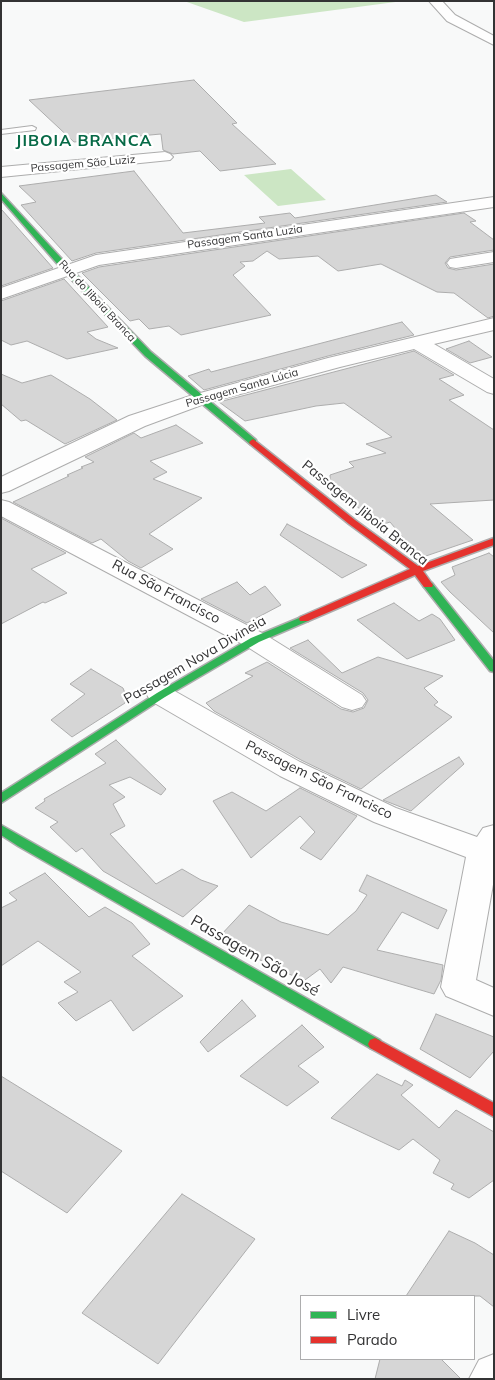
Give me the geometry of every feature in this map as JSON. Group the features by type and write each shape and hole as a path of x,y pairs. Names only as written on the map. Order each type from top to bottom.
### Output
{"street":[{"path":"435,1 451,18 494,41"},
{"name":"Passagem São Luziz","path":"1,172 165,157"},
{"name":"Rua do Jiboia Branca","path":"1,195 67,269 148,354 200,399"},
{"name":"Passagem Santa Luzia","path":"1,294 67,269 96,260 131,253 494,202"},
{"path":"456,263 494,257"},
{"name":"Passagem Santa Lúcia","path":"1,486 137,421 200,399 335,362 494,324"},
{"path":"416,342 494,388"},
{"name":"Passagem Jiboia Branca","path":"200,399 352,522 416,570 494,668"},
{"name":"Rua São Francisco","path":"1,507 256,640 352,701"},
{"name":"Passagem Nova Divineia","path":"1,799 16,786 160,695 256,640 416,570 494,541"},
{"name":"Passagem São Francisco","path":"160,695 290,769 385,815 489,844"},
{"name":"Passagem São José","path":"1,829 30,848 494,1111"},
{"path":"489,844 458,987 494,1003"},
{"path":"491,1379 494,1375"}],"lane":[{"path":"1,132 32,128"}],"green space":[{"path":"184,1 403,1 244,22"},
{"path":"291,169 326,200 278,206 244,175"}],"building":[{"path":"194,80 237,123 232,124 276,164 220,171 200,151 173,154 163,150 161,134 74,142 29,100"},
{"path":"134,171 183,233 265,223 259,217 290,213 295,218 436,195 447,202 96,253 72,261 21,205 36,202 19,186"},
{"path":"2,210 53,268 1,286"},
{"path":"464,213 476,221 470,222 494,240 494,250 450,257 445,263 448,268 456,270 494,264 494,316 488,318 454,293 437,292 381,264 338,271 318,256 279,259 267,251 253,261 240,262 245,266 233,275 271,315 181,335 169,326 149,329 139,319 130,321 82,273 99,267"},
{"path":"64,279 108,327 87,332 96,339 118,348 67,359 27,341 11,345 1,340 1,301"},
{"path":"402,322 414,335 204,390 188,376 209,369 211,372"},
{"path":"469,341 492,357 470,363 446,349"},
{"path":"414,351 454,375 439,379 464,395 449,400 494,430 494,500 430,504 473,540 420,558 390,522 378,526 348,498 331,491 330,475 354,467 349,462 386,453 366,444 392,437 344,403 316,406 245,421 219,402"},
{"path":"1,374 22,383 51,375 90,399 117,420 65,444 26,420 21,421 1,404"},
{"path":"176,425 203,443 150,461 167,472 153,479 202,498 149,534 173,549 141,568 128,561 101,539 92,543 13,502 94,462 85,457 134,433 141,438"},
{"path":"1,518 66,553 31,569 67,593 45,603 43,602 1,624"},
{"path":"287,524 367,565 342,578 280,535"},
{"path":"489,553 494,557 494,633 441,582 455,575 452,567"},
{"path":"237,582 250,595 265,586 281,605 247,623 201,599"},
{"path":"394,603 419,621 432,614 440,619 455,640 407,659 357,620"},
{"path":"308,640 342,673 378,657 443,676 424,688 438,702 434,705 452,717 361,789 301,760 214,711 206,703 253,676 245,673 267,662 341,709 353,712 364,708 368,700 363,693 290,648"},
{"path":"91,669 123,688 127,698 125,703 72,737 51,720 85,694 70,684"},
{"path":"116,740 166,789 161,795 130,777 109,785 125,797 113,804 125,826 110,834 156,884 182,869 201,880 218,886 183,917 103,871 82,848 76,852 50,827 58,822 35,808 45,801 44,799 106,763 95,754"},
{"path":"459,757 464,764 411,811 383,800"},
{"path":"300,788 357,816 321,860 300,848 315,832 300,816 251,858 213,801 232,792 266,811"},
{"path":"45,873 89,917 105,907 132,923 150,944 132,956 183,996 133,1031 111,1000 76,1021 58,1003 78,992 64,982 81,972 38,941 1,966 1,908 17,900 9,893"},
{"path":"367,875 447,910 438,929 402,912 377,950 443,965 441,980 434,994 343,967 331,983 320,969 305,980 278,970 219,937 249,905 281,922 328,935 356,911 367,895 359,891"},
{"path":"242,1000 256,1016 208,1052 200,1042"},
{"path":"436,1014 494,1037 494,1051 470,1078 420,1049"},
{"path":"302,1025 324,1047 298,1066 319,1082 287,1106 240,1076"},
{"path":"377,1074 402,1086 405,1080 413,1085 401,1095 439,1128 456,1110 494,1132 494,1180 469,1198 451,1189 454,1184 433,1173 440,1160 413,1139 399,1150 331,1118"},
{"path":"1,1076 122,1151 67,1213 1,1171"},
{"path":"182,1194 255,1239 158,1364 82,1313"},
{"path":"449,1231 475,1243 494,1255 494,1307 480,1296 475,1295 407,1295"},
{"path":"380,1360 442,1360 461,1379 375,1379"}],"traffic: fast":[{"path":"1,195 70,273 148,354 253,442"},
{"path":"428,585 494,669"},
{"path":"1,799 161,695 255,640 304,619"},
{"path":"1,829 22,843 375,1044"}],"traffic: jam":[{"path":"253,442 352,522 417,570 428,585"},
{"path":"304,619 417,570 494,541"},
{"path":"375,1044 494,1111"}],"district":[{"name":"JIBOIA BRANCA","path":"84,141"}]}
